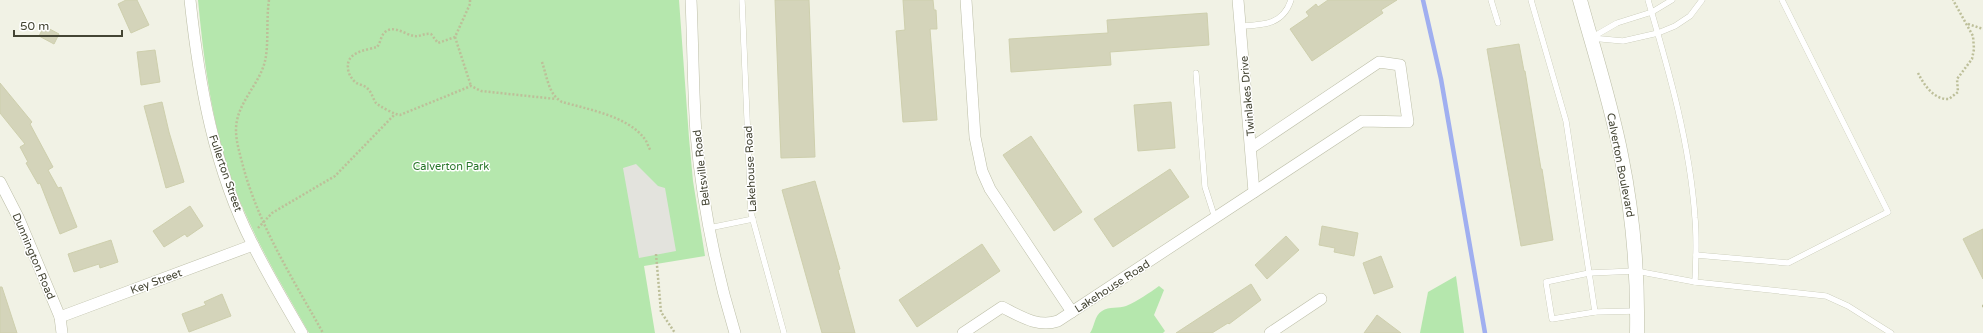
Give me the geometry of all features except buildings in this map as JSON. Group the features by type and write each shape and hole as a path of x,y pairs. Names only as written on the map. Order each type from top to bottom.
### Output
{"street":[{"name":"Fullerton Street","path":"190,0 196,52 205,104 222,167 253,245 302,333"},
{"name":"Beltsville Road","path":"691,0 696,134 709,228 735,333"},
{"path":"966,0 975,137 982,171 990,189 1072,312"},
{"name":"Twinlakes Drive","path":"1238,0 1254,192"},
{"name":"Calverton Boulevard","path":"1580,0 1621,154 1630,207 1636,271 1638,311 1637,333"},
{"name":"Lakehouse Road","path":"963,333 1002,307 1021,317 1044,324 1058,321 1362,121 1408,122 1400,65 1379,62 1251,148"},
{"name":"Dunnington Road","path":"0,182 19,220 60,317 62,333"},
{"name":"Key Street","path":"60,317 253,245"},
{"path":"1270,333 1321,299"}],"lane":[{"name":"Lakehouse Road","path":"742,0 753,219 784,333"},
{"path":"1241,26 1267,24 1279,19 1288,9 1291,0"},
{"path":"1492,0 1498,23"},
{"path":"1531,0 1566,121 1595,312"},
{"path":"1648,0 1669,73 1689,166 1695,218 1695,282"},
{"path":"1591,38 1617,23 1652,12 1672,0"},
{"path":"1591,38 1623,41 1658,33 1674,26 1690,16 1702,0"},
{"path":"1696,256 1788,263 1888,212 1782,0"},
{"path":"1196,73 1205,187 1215,218"},
{"path":"709,228 753,219"},
{"path":"1638,311 1595,312 1552,319 1546,282 1589,273 1636,271 1695,282 1826,296 1848,306 1890,333"}],"path":[{"path":"269,0 267,14 266,60 260,74 238,113 236,130 239,152 247,182 262,222 323,333"},
{"path":"470,0 470,4 455,37 471,86 481,91 556,99 606,114 633,128 644,138 651,151"},
{"path":"1918,73 1922,81 1938,98 1949,99 1954,97 1958,92 1957,79 1972,59 1974,49 1973,36 1968,24 1953,0"},
{"path":"1968,24 1983,28"},
{"path":"455,37 438,43 431,34 424,33 418,36 412,36 403,31 393,29 384,33 377,47 360,51 353,55 347,64 348,74 355,82 368,89 377,103 389,109 394,114 400,115 471,86"},
{"path":"542,62 550,89 556,99"},
{"path":"255,231 272,213 335,176 394,114"},
{"path":"656,254 661,312 675,333"}],"green space":[{"name":"Calverton Park","path":"198,0 679,0 693,181 705,256 644,266 655,333 309,333 260,245 235,189 226,163 208,83"},
{"path":"1456,276 1464,333 1420,333 1428,292"},
{"path":"1159,286 1164,290 1154,315 1165,331 1163,333 1090,333 1099,313 1105,309 1126,306"}],"shaded area":[{"path":"636,164 658,186 665,188 676,251 639,258 623,168"}],"waterway":[{"path":"1423,0 1441,79 1485,333"}]}
